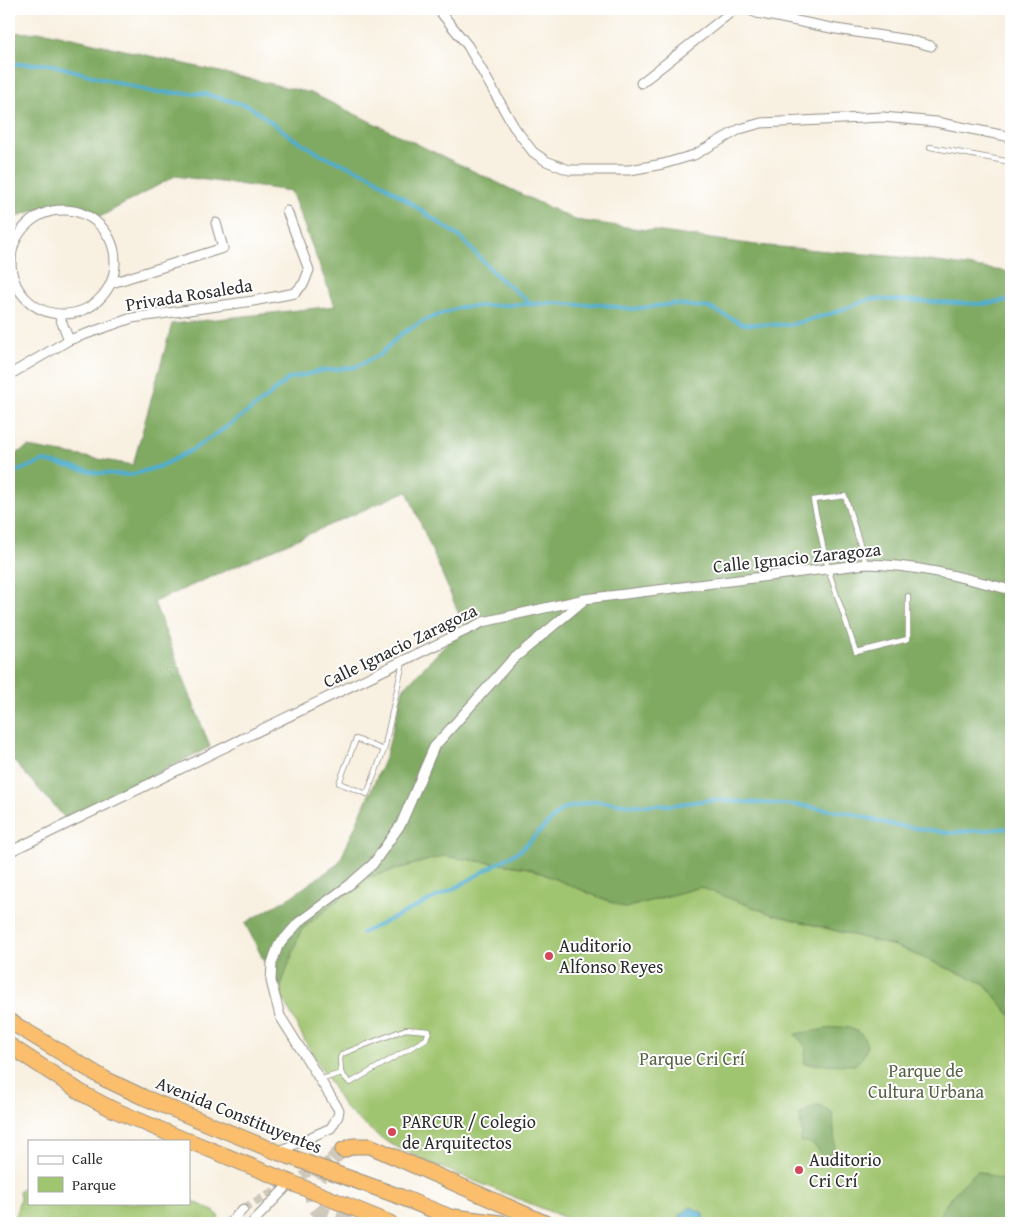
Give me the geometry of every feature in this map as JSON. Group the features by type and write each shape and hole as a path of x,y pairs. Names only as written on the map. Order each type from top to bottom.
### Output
{"highway":[{"name":"Avenida Constituyentes","path":"9,1021 105,1079 277,1152 465,1223"},
{"path":"9,1045 85,1095 112,1109 186,1140"},
{"path":"190,1142 390,1223"},
{"path":"343,1150 353,1146 370,1146 545,1223"},
{"path":"448,1216 501,1223"}],"street":[{"path":"438,9 468,46 514,127 533,152 546,161 569,170 630,170 663,164 694,156 740,129 761,123 883,117 936,122 1011,137"},
{"path":"641,83 735,9"},
{"path":"747,9 757,13 818,26 909,40 931,46"},
{"path":"67,210 83,214 97,222 108,235 114,250 115,266 112,282 103,296 91,307 76,313 59,315 43,311 29,302 18,290 12,275 10,258 14,242 22,228 35,217 50,211 67,210"},
{"name":"Privada Rosaleda","path":"9,375 69,340 132,318 252,302 295,293 304,283 310,270 287,211"},
{"path":"112,282 223,248 216,223"},
{"path":"59,315 69,340"},
{"name":"Calle Ignacio Zaragoza","path":"9,852 483,622 585,599 866,564 901,565 1011,590"},
{"path":"277,1152 331,1128 338,1116 337,1103 320,1080 280,1016 271,981 272,963 278,946 299,922 349,886 373,864 400,824 434,747 511,661 585,599"},
{"path":"252,1223 291,1182"},
{"path":"230,1223 243,1210"}],"lane":[{"path":"930,147 1011,162"},
{"path":"866,564 845,496 813,500 828,569 856,652 908,639 908,596"},
{"path":"384,750 356,739 339,783 368,794 384,750 403,662"},
{"path":"406,1029 429,1031 426,1039 350,1083 341,1073 340,1058 342,1054 349,1050 406,1029"},
{"path":"320,1080 341,1073"}],"green space":[{"path":"46,32 311,93 575,220 756,245 900,257 1011,272 1011,1016 985,984 895,946 771,914 700,887 625,908 529,868 443,856 366,878 301,930 279,991 245,923 292,896 339,863 386,756 403,689 464,626 407,491 154,602 210,747 66,819 9,756 9,458 28,447 133,465 172,324 335,306 291,191 175,176 100,217 87,210 65,205 45,208 9,218 9,33"},
{"name":"Parque Cri Crí","path":"443,856 529,868 625,908 700,887 771,914 895,946 985,984 1011,1016 1011,1183 977,1171 942,1209 938,1223 578,1223 423,1160 387,1142 345,1108 305,1041 279,991 301,930 366,878"},
{"path":"840,1027 850,1028 864,1038 867,1048 862,1058 855,1065 804,1064 806,1047 795,1034"},
{"path":"819,1105 833,1114 835,1147 825,1161 816,1147 809,1143 800,1142 802,1134 800,1114"},
{"path":"977,1171 1011,1183 1011,1223 938,1223 948,1201"},
{"path":"28,1182 28,1204 190,1204 190,1200 215,1212 219,1217 215,1223 14,1223 20,1198 19,1191"}],"water":[{"path":"691,1207 703,1213 703,1223 682,1223 680,1215"}],"waterway":[{"path":"9,64 49,64 152,92 205,94 249,106 293,138 323,156 368,174 460,237 499,278 533,305"},
{"path":"9,474 44,461 98,473 131,475 161,466 192,450 228,426 264,400 288,379 320,371 355,367 381,354 401,334 425,320 460,307 555,303 595,304 632,309 674,304 710,308 743,324 790,325 833,313 870,299 981,304 1011,300"},
{"path":"362,933 455,888 521,850 562,809 595,801 633,805 671,805 710,800 797,805 849,813 893,825 950,833 1011,828"}],"tunnel":[{"path":"343,1150 318,1179 312,1197 314,1204 322,1213 352,1223"},
{"path":"243,1209 330,1160"}],"place":[{"name":"Auditorio Alfonso Reyes","path":"549,956"},
{"name":"PARCUR / Colegio de Arquitectos","path":"392,1132"},
{"name":"Auditorio Cri Crí","path":"799,1170"}],"park label":[{"name":"Parque de Cultura Urbana","path":"926,1081"}]}
